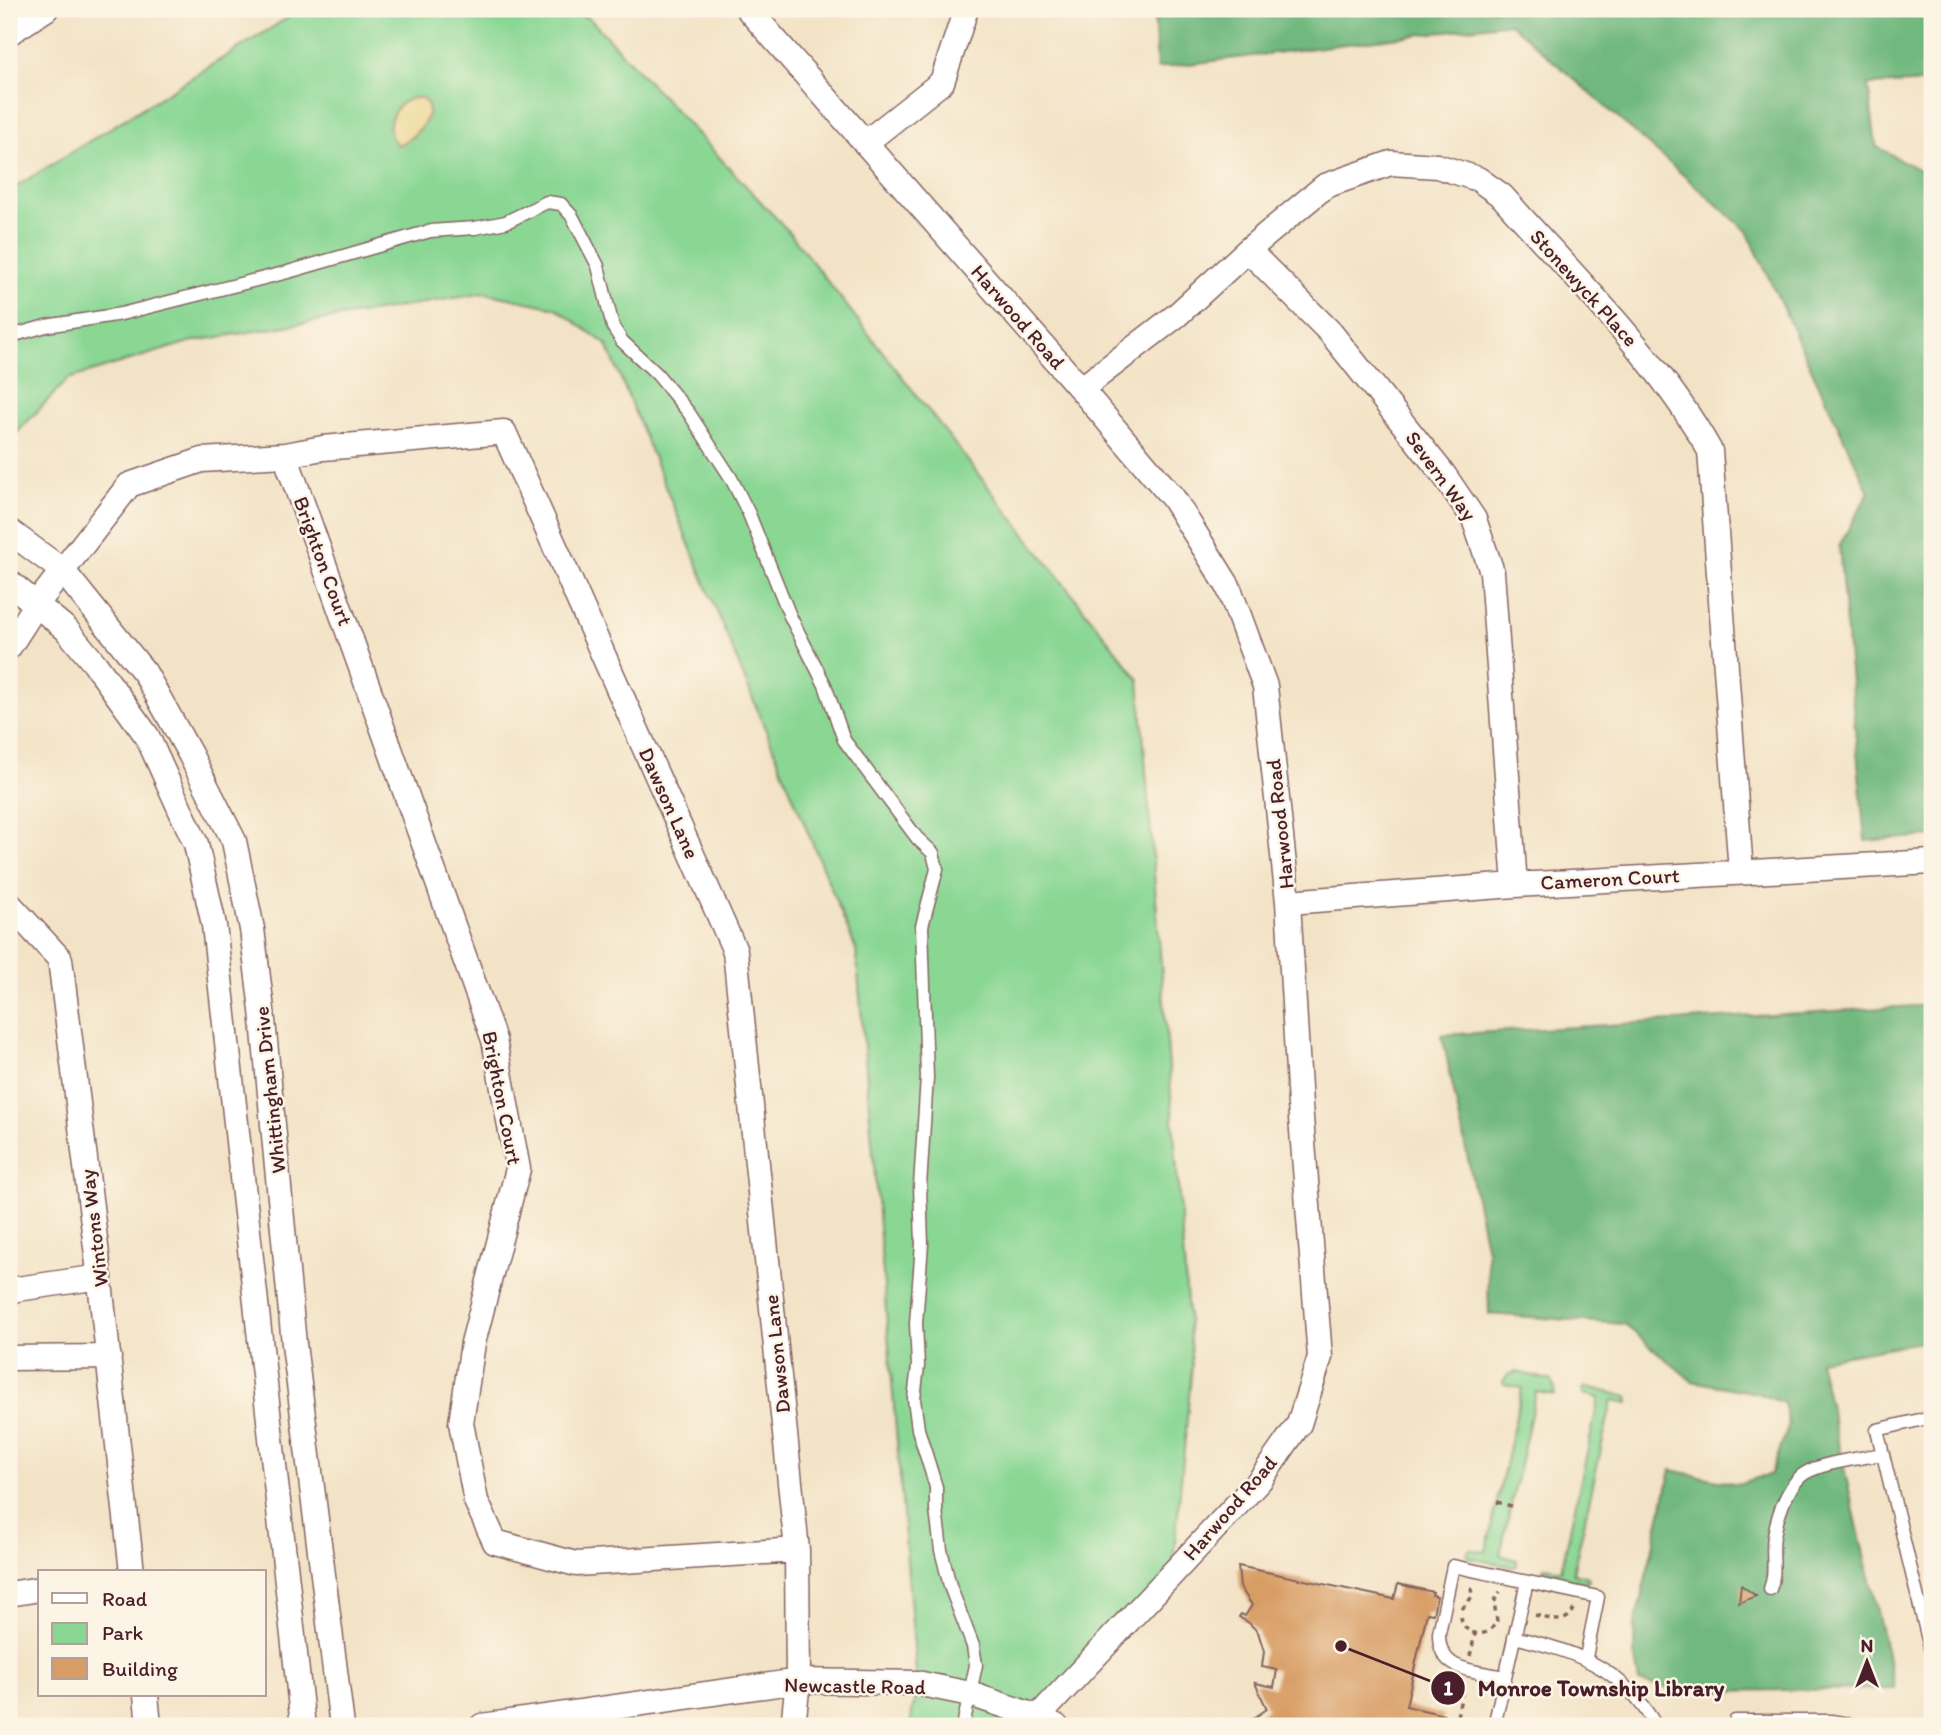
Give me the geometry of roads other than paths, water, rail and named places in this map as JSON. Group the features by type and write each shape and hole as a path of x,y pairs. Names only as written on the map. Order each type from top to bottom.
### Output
{"street":[{"path":"9,33 46,9"},
{"name":"Harwood Road","path":"748,9 1173,498 1228,586 1265,686 1288,902 1300,1105 1321,1357 1299,1424 1260,1480 1047,1722"},
{"path":"865,143 942,82 966,9"},
{"name":"Stonewyck Place","path":"1081,389 1177,315 1248,250 1325,186 1391,163 1437,166 1478,179 1502,196 1651,365 1690,415 1710,451 1741,872"},
{"name":"Severn Way","path":"1248,250 1330,332 1444,475 1474,519 1492,572 1515,885"},
{"name":"Dawson Lane","path":"9,647 36,605 129,485 202,460 285,455 323,448 504,432 736,951 797,1550 798,1681 793,1726"},
{"name":"Brighton Court","path":"285,455 494,1040 518,1170 473,1343 461,1423 476,1501 495,1542 576,1564 797,1550"},
{"name":"Whittingham Drive","path":"9,531 62,571 145,673 191,754 234,842 252,929 262,1010 294,1345 342,1726"},
{"name":"Whittingham Drive","path":"9,582 66,629 147,736 196,844 214,925 303,1726"},
{"name":"Cameron Court","path":"1288,902 1515,885 1932,862"},
{"name":"Wintons Way","path":"9,904 60,959 100,1277 132,1570"},
{"path":"9,1292 100,1277"},
{"path":"9,1358 108,1357"},
{"path":"9,1594 38,1589"},
{"name":"Newcastle Road","path":"482,1726 511,1724 798,1681 917,1684 970,1694 1047,1722"},
{"path":"146,1696 149,1726"}],"lane":[{"path":"9,332 18,334 46,326 121,314 288,272 430,231 475,228 506,222 547,202 561,204 572,216 598,266 613,327 622,341 657,374 689,412 731,478 749,514 790,616 825,685 844,740 917,838 933,853 937,869 922,926 927,1077 920,1186 922,1244 916,1323 918,1366 914,1399 918,1429 936,1487 936,1510 944,1562 950,1586 973,1646 976,1665 963,1726"},
{"path":"1932,1417 1877,1430 1932,1656"},
{"path":"1770,1589 1774,1577 1773,1538 1777,1519 1801,1476 1846,1460 1883,1454"},
{"path":"1505,1677 1454,1666 1442,1654 1439,1633 1453,1566 1598,1597 1586,1657"},
{"path":"1494,1726 1527,1582"},
{"path":"1514,1637 1586,1657 1622,1683 1639,1700 1656,1726"},
{"path":"1735,1721 1831,1721 1859,1726"}],"place":[{"name":"Monroe Township Library","path":"1341,1646"}]}
